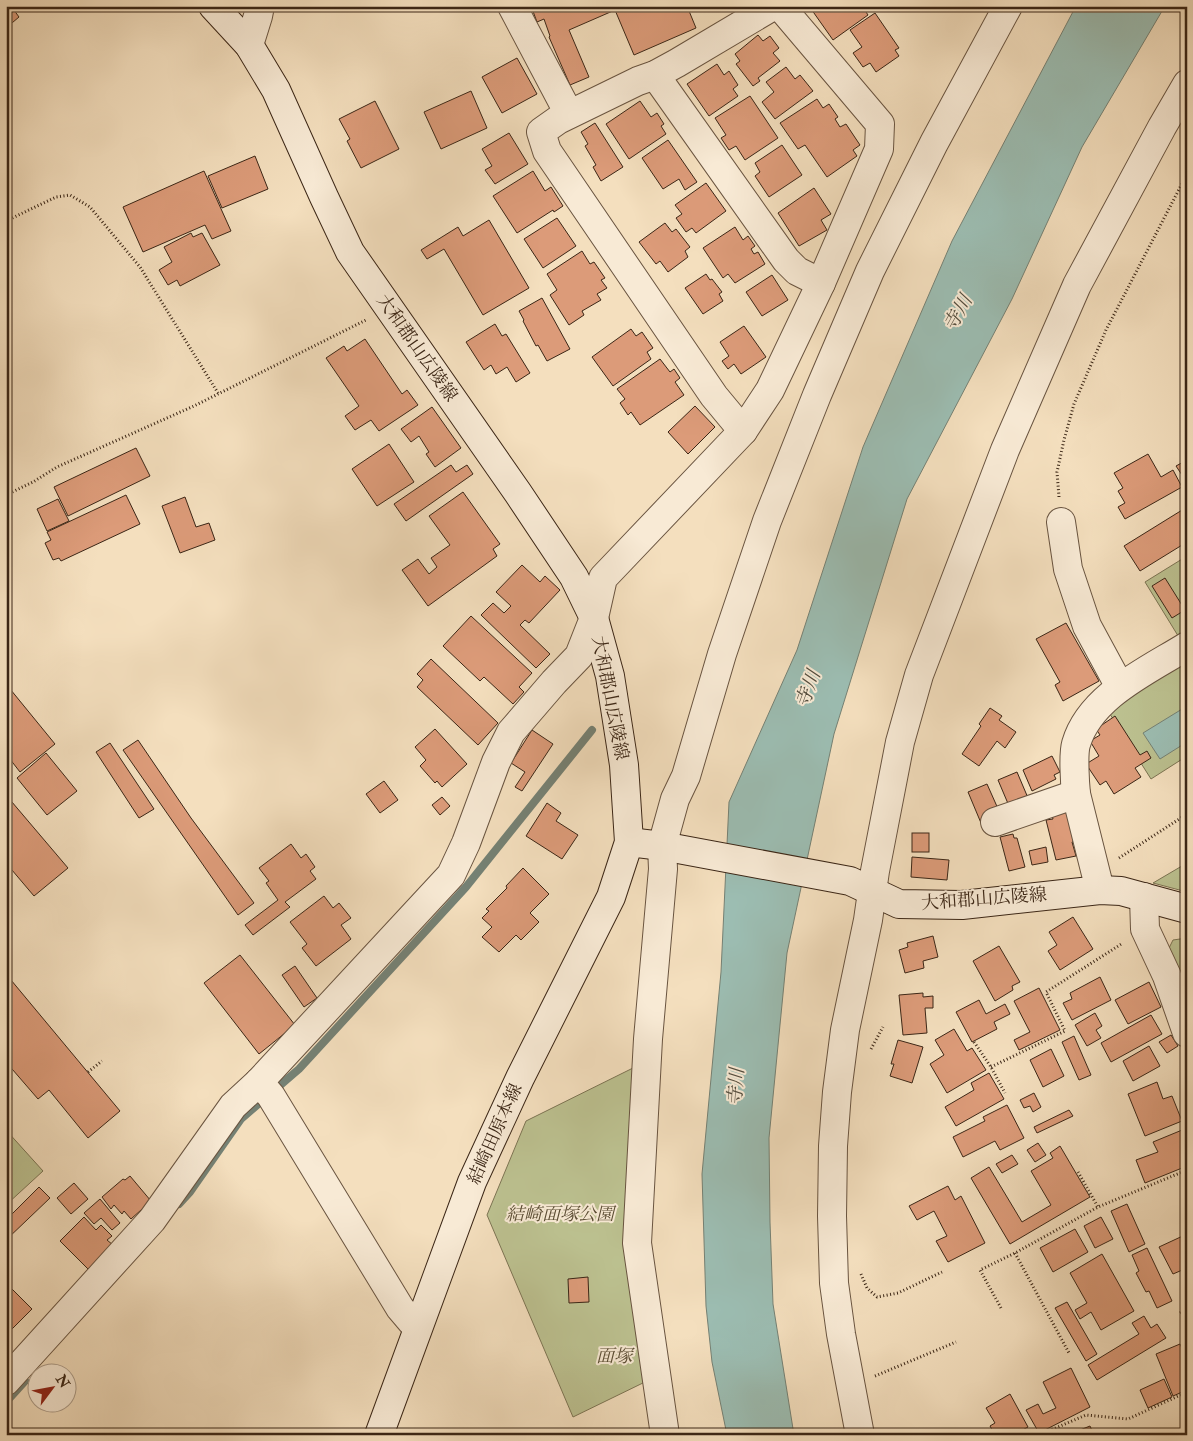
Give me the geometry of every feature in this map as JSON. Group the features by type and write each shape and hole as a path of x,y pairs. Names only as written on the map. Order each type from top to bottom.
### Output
{"street":[{"name":"大和郡山広陵線","path":"213,6 249,45 276,90 350,252 524,501 574,577 594,618 610,676 624,765 628,842 674,848 861,887 898,904 962,905 1097,881 1121,891 1187,909"},
{"path":"249,45 260,6"},
{"path":"512,6 569,114"},
{"path":"743,430 714,396 547,151 542,132 569,114 638,81 655,75 773,6"},
{"path":"6,1381 152,1220 232,1106 259,1082 451,875 466,844 496,762 511,732 579,656 594,618 603,578 743,430 770,390 821,283 879,149 880,124 780,6"},
{"path":"665,1435 637,1243 648,1039 663,869 674,848 675,799 686,776 722,654 767,521 817,395 870,271 934,143 1008,6"},
{"path":"655,75 786,260 797,271 821,283"},
{"path":"860,1435 841,1334 834,1284 832,1216 833,1146 837,1092 861,887 875,871 900,742 918,675 1005,450 1077,285 1187,84"},
{"path":"1061,522 1068,569 1087,626 1120,687"},
{"path":"1097,881 1076,794 1075,745 1084,727 1100,705 1120,687 1187,646"},
{"path":"995,822 1076,794"},
{"name":"結崎田原本線","path":"379,1435 472,1182 520,1078 611,897 628,842"},
{"path":"1144,897 1145,930 1166,976 1187,1033"},
{"path":"259,1082 272,1096 400,1308 418,1328"}],"path":[{"path":"1061,522 1057,472 1074,404 1106,330 1187,174"},
{"path":"6,221 56,197 70,196 90,207 140,267 218,393"},
{"path":"6,495 33,482 57,467 194,406 376,315 388,306"},
{"path":"1097,881 1187,814"},
{"path":"991,1067 1065,1030 1046,992 1145,930"},
{"path":"974,1042 1005,1092"},
{"path":"88,1072 102,1061"},
{"path":"1001,1308 980,1270 1015,1253 1098,1206 1187,1170"},
{"path":"1078,1172 1098,1206"},
{"path":"1015,1253 1070,1353"},
{"path":"860,1271 867,1288 877,1297 898,1293 942,1272"},
{"path":"1180,1313 1187,1309"},
{"path":"850,1382 877,1376 956,1342"},
{"path":"1040,1435 1086,1415 1128,1419 1187,1392"}],"green space":[{"path":"1187,556 1187,635 1180,639 1145,582"},
{"path":"1187,661 1187,756 1151,779 1108,711"},
{"path":"1187,863 1187,892 1153,883"},
{"path":"1187,938 1187,1012 1163,960 1173,940"},
{"name":"結崎面塚公園","path":"633,1068 647,1381 573,1417 487,1215 526,1121"},
{"path":"6,1130 43,1171 6,1205"}],"water":[{"name":"寺川","path":"1076,6 1165,6 1082,147 1012,299 907,499 834,734 787,953 769,1138 773,1304 794,1435 727,1435 712,1362 706,1306 702,1174 721,972 729,802 797,650 863,447 952,241"},
{"path":"1187,706 1187,742 1160,759 1143,733"}],"building":[{"path":"6,6 11,6 19,17 6,28"},
{"path":"531,6 687,6 696,28 634,55 615,10 569,30 589,77 570,85 549,37 544,19 537,22"},
{"path":"809,6 862,6 868,15 833,40"},
{"path":"875,13 899,48 895,50 899,56 876,72 870,63 863,67 853,53 862,47 850,30"},
{"path":"758,35 763,41 770,36 779,48 773,53 780,61 758,78 760,81 753,86 736,64 740,61 735,54"},
{"path":"517,58 537,94 502,113 482,77"},
{"path":"717,64 724,75 729,71 738,85 733,89 738,96 709,116 687,84"},
{"path":"786,67 795,79 800,75 813,91 775,119 762,102 774,92 766,82"},
{"path":"471,91 487,128 441,149 424,112"},
{"path":"750,96 778,138 745,160 736,146 729,150 721,138 726,135 715,118"},
{"path":"817,99 823,108 829,104 838,117 835,119 840,127 846,124 860,145 853,150 857,156 827,177 805,145 798,149 780,123"},
{"path":"375,101 399,149 361,168 347,141 350,139 339,119"},
{"path":"640,101 651,117 657,113 664,124 661,126 666,134 629,159 606,124"},
{"path":"595,123 623,167 601,181 593,167 596,165 585,146 588,144 581,132"},
{"path":"509,133 528,164 495,184 485,170 492,166 482,149"},
{"path":"668,140 697,182 685,190 679,179 663,189 642,158"},
{"path":"782,145 802,175 769,197 755,176 760,172 755,163"},
{"path":"255,156 268,189 222,208 208,176"},
{"path":"204,171 231,231 212,239 205,225 143,252 123,207"},
{"path":"533,171 545,191 551,187 563,206 554,212 553,210 517,233 493,196"},
{"path":"706,183 726,211 696,233 692,228 686,232 676,218 682,214 675,205"},
{"path":"814,188 831,214 821,220 827,230 799,246 778,213"},
{"path":"557,218 576,246 543,268 524,239"},
{"path":"489,220 529,288 483,315 444,249 427,259 421,250 458,227 463,236"},
{"path":"665,223 672,232 676,229 690,247 685,251 688,257 668,272 660,261 656,264 639,242"},
{"path":"735,227 743,240 748,236 755,246 751,249 754,254 758,252 765,264 735,283 728,274 723,278 703,248"},
{"path":"191,233 193,237 202,233 220,265 180,286 177,280 168,285 159,270 172,262 164,247"},
{"path":"582,251 590,264 594,262 605,278 601,280 607,288 597,294 601,300 582,311 584,315 569,325 550,295 557,290 547,274"},
{"path":"706,274 722,292 719,294 723,301 703,314 685,288"},
{"path":"772,275 788,300 762,316 746,292"},
{"path":"542,298 570,349 547,361 538,345 536,346 519,311"},
{"path":"495,324 502,336 506,334 530,373 516,382 507,367 496,374 491,365 484,370 466,342"},
{"path":"744,326 766,357 741,374 734,364 728,369 722,361 729,356 720,342"},
{"path":"631,329 636,336 642,332 653,348 647,352 651,359 613,386 592,357"},
{"path":"365,339 402,394 407,390 418,405 379,431 371,420 355,430 345,416 359,406 326,358 344,346 347,351"},
{"path":"660,359 670,372 674,369 680,378 675,382 684,395 640,425 631,412 628,415 620,403 625,399 617,389"},
{"path":"695,406 715,427 688,454 668,432"},
{"path":"432,407 461,448 435,467 426,454 429,452 419,436 411,442 401,429"},
{"path":"389,444 414,482 377,506 352,469"},
{"path":"136,448 150,476 68,516 54,487"},
{"path":"1148,454 1161,477 1173,470 1182,487 1125,519 1118,507 1125,503 1118,491 1123,488 1114,473"},
{"path":"1187,460 1187,481 1186,481 1176,466"},
{"path":"451,465 456,472 467,465 473,474 406,521 394,504"},
{"path":"463,492 500,544 493,549 497,556 428,606 402,570 418,559 429,574 437,567 431,558 450,545 429,516"},
{"path":"126,495 140,524 61,561 59,558 53,560 45,543 51,540 47,532"},
{"path":"185,497 196,527 209,523 215,540 180,553 162,506"},
{"path":"58,499 69,521 47,531 37,509"},
{"path":"1187,507 1187,542 1140,571 1124,546"},
{"path":"522,565 540,582 545,576 560,590 529,623 525,620 520,625 550,654 536,668 481,615 493,603 504,613 511,606 496,592"},
{"path":"1165,578 1185,610 1172,618 1152,586"},
{"path":"471,616 532,673 519,687 524,692 513,704 484,677 480,681 443,646"},
{"path":"1066,623 1099,681 1063,701 1055,685 1060,682 1036,639"},
{"path":"431,659 498,723 478,745 417,687 423,680 417,674"},
{"path":"6,684 55,744 20,772 6,754"},
{"path":"990,708 1002,716 999,720 1016,732 1005,748 997,741 979,766 962,754 981,726 979,724"},
{"path":"1115,716 1140,755 1147,751 1151,758 1135,768 1141,777 1114,794 1106,781 1100,785 1086,764 1099,756 1090,741 1100,735 1096,729"},
{"path":"435,729 467,764 442,787 437,781 435,783 420,766 426,760 415,747"},
{"path":"532,730 553,744 522,791 515,787 525,772 511,763"},
{"path":"138,740 191,818 254,903 238,915 123,750"},
{"path":"110,743 154,809 139,818 96,752"},
{"path":"46,753 77,791 47,815 17,778"},
{"path":"1052,756 1060,772 1054,775 1056,779 1032,791 1023,770"},
{"path":"1017,772 1031,805 1012,813 998,780"},
{"path":"384,781 398,800 380,813 366,794"},
{"path":"987,784 999,811 994,817 981,823 968,792"},
{"path":"6,795 68,868 34,896 6,863"},
{"path":"442,797 450,806 440,815 432,805"},
{"path":"547,803 561,813 556,821 578,835 562,859 526,836"},
{"path":"1069,807 1077,841 1072,842 1076,856 1056,860 1046,820 1053,819 1051,811"},
{"path":"912,833 929,833 929,852 912,852"},
{"path":"1013,834 1014,838 1017,838 1025,867 1009,871 1000,837"},
{"path":"291,844 301,858 306,854 315,867 310,871 316,879 285,902 290,907 253,935 245,925 278,900 266,883 269,881 259,868"},
{"path":"1046,847 1048,862 1032,865 1029,851"},
{"path":"912,857 949,860 947,880 911,877"},
{"path":"523,868 549,894 530,913 539,922 521,940 516,935 499,952 482,937 492,927 482,918 489,911 486,909 507,888 506,886"},
{"path":"324,896 333,908 339,903 351,918 341,925 351,939 316,966 302,948 307,944 290,922"},
{"path":"1073,917 1093,949 1060,970 1048,951 1057,945 1049,932"},
{"path":"933,936 938,957 923,961 924,968 905,973 899,950 908,947 907,943"},
{"path":"999,946 1020,982 1012,986 1013,990 995,1001 973,961"},
{"path":"240,955 295,1025 259,1054 204,983"},
{"path":"295,966 317,998 304,1007 282,975"},
{"path":"6,974 120,1111 88,1138 49,1090 38,1099 6,1062"},
{"path":"1100,977 1111,1000 1072,1020 1063,1003 1072,999 1070,993"},
{"path":"1149,982 1161,1007 1128,1024 1115,1000"},
{"path":"1039,988 1060,1030 1019,1050 1014,1040 1030,1032 1014,1001"},
{"path":"923,993 923,997 933,996 933,1008 925,1008 927,1033 903,1035 899,995"},
{"path":"979,1000 986,1014 1005,1004 1010,1014 994,1022 997,1029 972,1042 956,1012"},
{"path":"1095,1013 1102,1026 1096,1030 1101,1038 1087,1046 1075,1025"},
{"path":"1151,1015 1162,1034 1111,1062 1101,1043"},
{"path":"954,1029 967,1051 972,1048 986,1070 947,1093 930,1064 944,1055 935,1040"},
{"path":"1171,1035 1178,1046 1167,1053 1159,1042"},
{"path":"1074,1036 1091,1075 1079,1080 1062,1042"},
{"path":"898,1040 923,1047 912,1083 890,1076 894,1064 891,1064"},
{"path":"1149,1046 1160,1066 1133,1081 1123,1061"},
{"path":"1051,1049 1064,1076 1043,1087 1030,1060"},
{"path":"989,1073 1004,1099 956,1126 945,1107 974,1090 971,1083"},
{"path":"1157,1082 1163,1099 1172,1096 1182,1121 1145,1136 1128,1094"},
{"path":"1034,1093 1041,1107 1033,1112 1030,1106 1024,1108 1020,1100"},
{"path":"1007,1105 1024,1138 1000,1150 995,1141 963,1157 953,1137 985,1121 983,1117"},
{"path":"1069,1110 1073,1116 1037,1133 1034,1127"},
{"path":"1187,1128 1187,1166 1145,1183 1136,1160 1158,1152 1153,1142"},
{"path":"1038,1143 1046,1155 1035,1162 1027,1150"},
{"path":"1060,1146 1090,1197 1010,1244 971,1178 989,1167 1022,1222 1051,1205 1031,1171 1053,1158 1050,1153"},
{"path":"1012,1155 1018,1164 1002,1173 996,1164"},
{"path":"130,1176 151,1201 131,1219 124,1211 122,1214 114,1205 111,1209 102,1197 123,1179 125,1180"},
{"path":"74,1183 88,1199 71,1214 57,1198"},
{"path":"948,1186 955,1200 961,1196 985,1243 948,1262 936,1241 947,1236 934,1211 917,1220 909,1206"},
{"path":"39,1187 50,1198 6,1240 6,1220"},
{"path":"100,1199 120,1223 112,1230 101,1218 94,1224 84,1213"},
{"path":"1127,1204 1145,1244 1129,1252 1111,1211"},
{"path":"84,1217 96,1230 101,1225 112,1236 107,1240 113,1245 88,1269 60,1241"},
{"path":"1101,1217 1113,1239 1095,1248 1084,1226"},
{"path":"1075,1229 1088,1252 1053,1272 1040,1248"},
{"path":"1187,1234 1187,1268 1173,1274 1159,1247"},
{"path":"1147,1248 1172,1301 1157,1308 1149,1291 1146,1292 1136,1273 1139,1271 1132,1255"},
{"path":"1102,1254 1134,1311 1101,1330 1091,1312 1080,1319 1075,1310 1087,1303 1070,1273"},
{"path":"588,1277 589,1302 569,1303 568,1279"},
{"path":"6,1283 32,1309 6,1335"},
{"path":"1067,1302 1097,1354 1086,1361 1055,1308"},
{"path":"1144,1316 1151,1328 1157,1324 1166,1338 1097,1380 1088,1365 1139,1334 1132,1323"},
{"path":"1180,1344 1187,1359 1187,1390 1173,1396 1156,1354"},
{"path":"1071,1368 1090,1407 1039,1433 1026,1410 1038,1404 1043,1414 1056,1408 1043,1382"},
{"path":"1164,1379 1172,1397 1148,1408 1140,1390"},
{"path":"1010,1394 1028,1427 1017,1433 1018,1435 995,1435 990,1426 995,1423 986,1408"},
{"path":"1090,1426 1094,1435 1076,1435 1075,1432"}],"waterway":[{"path":"179,1204 190,1192 241,1119 299,1069 466,887 592,730"},
{"path":"6,1402 25,1381"}],"park label":[{"name":"面塚","path":"614,1356"}]}
